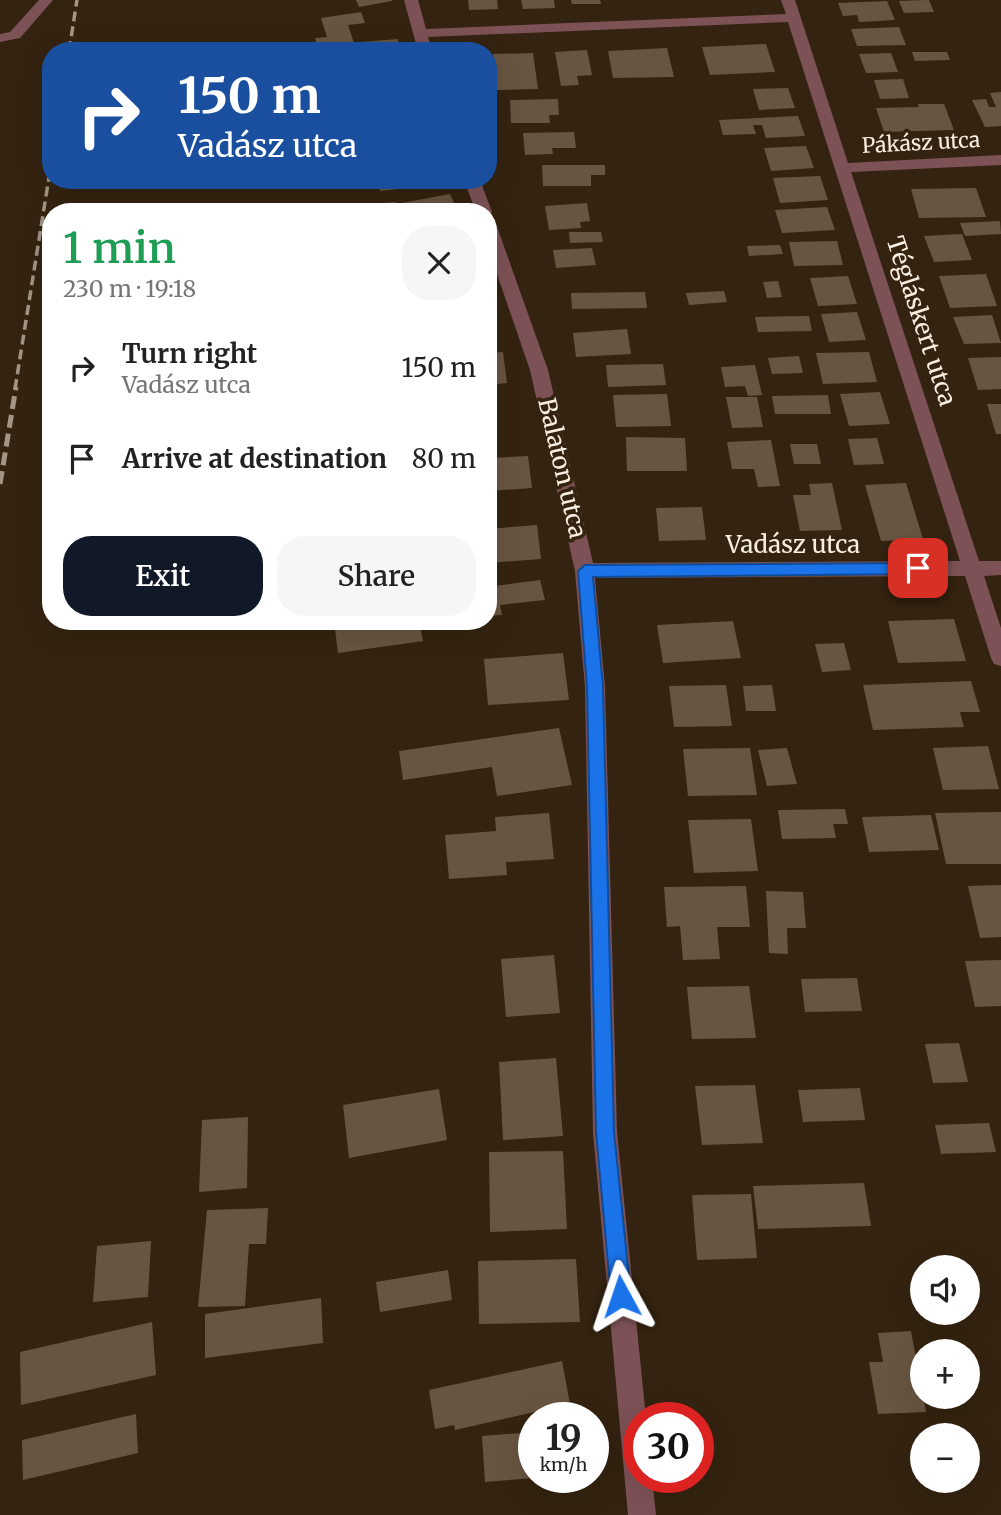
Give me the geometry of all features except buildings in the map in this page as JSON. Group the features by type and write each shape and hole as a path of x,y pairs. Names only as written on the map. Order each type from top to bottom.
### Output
{"street":[{"path":"0,38 15,35 46,0"},
{"path":"411,0 422,42"},
{"name":"Tégláskert utca","path":"788,0 974,568 1001,659"},
{"path":"419,33 793,18"},
{"name":"Pákász utca","path":"843,168 1001,160"},
{"name":"Balaton utca","path":"497,250 539,370 585,571 595,687 605,1132 642,1515"},
{"name":"Vadász utca","path":"585,571 1001,568"}],"railway":[{"path":"70,42 77,0"},
{"path":"45,203 47,189"},
{"path":"15,389 42,221"},
{"path":"0,484 16,387"}],"route":[{"path":"621,1296 605,1132 595,687 585,571 918,568"}]}
